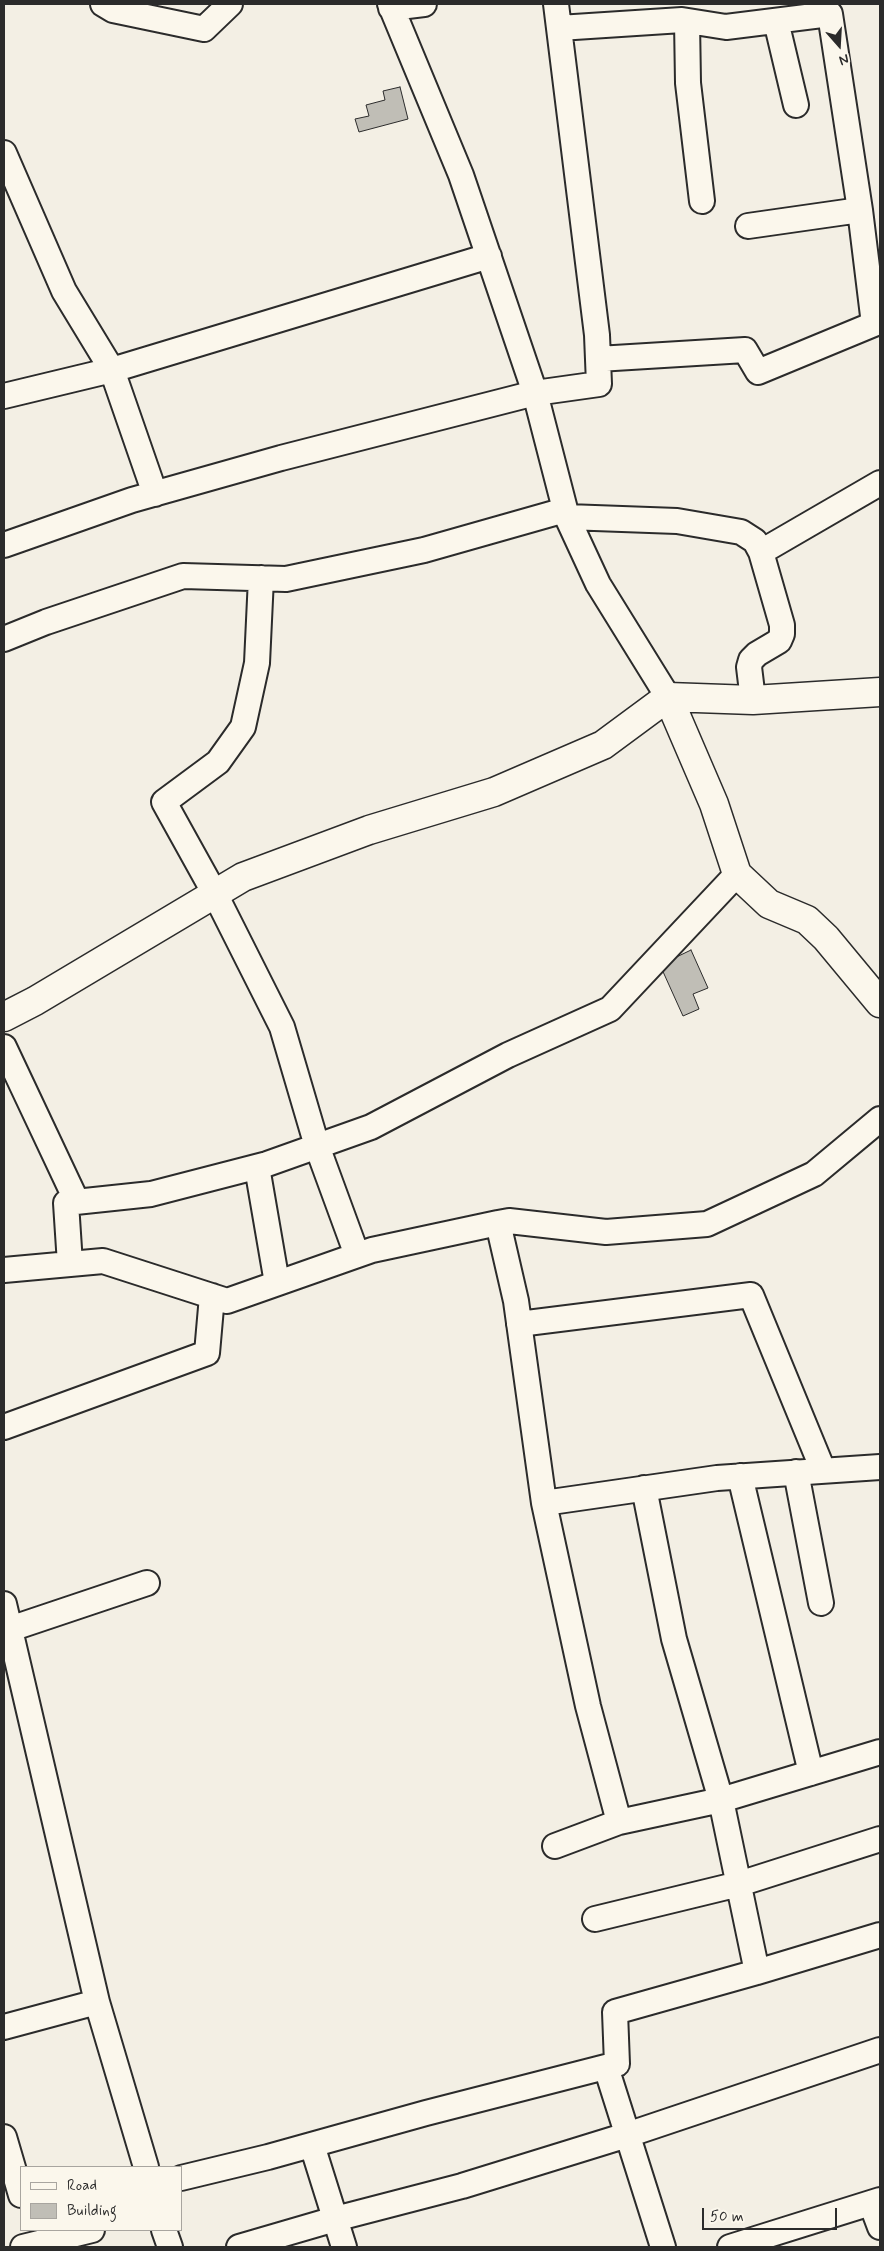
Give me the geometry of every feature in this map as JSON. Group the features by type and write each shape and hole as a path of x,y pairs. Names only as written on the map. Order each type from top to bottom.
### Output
{"main road":[{"path":"4,1017 35,1001 243,877 369,830 494,792 602,746 668,697 753,700 880,692"},
{"path":"668,697 714,804 736,874 769,904 807,920 826,938 880,1004"}],"street":[{"path":"103,4 113,10 204,29 230,4"},
{"path":"424,4 390,6 461,176 535,393 566,514 598,584 668,697"},
{"path":"4,545 156,494 402,425 535,393 598,384 594,315 556,4"},
{"path":"559,28 692,16 726,27 830,14 860,210 874,324 758,372 745,350 598,359"},
{"path":"692,16 688,83 702,201"},
{"path":"776,21 796,105"},
{"path":"4,153 12,194 64,292 112,370 156,494"},
{"path":"748,226 860,210"},
{"path":"4,396 112,370 488,256"},
{"path":"761,552 880,483"},
{"path":"4,639 46,622 183,576 286,579 424,550 566,514 677,521 748,535 761,552 782,626 782,634 780,641 757,654 751,660 749,667 753,700"},
{"path":"261,578 257,663 243,726 218,762 164,802 214,894 282,1027 317,1146 357,1255"},
{"path":"70,1264 66,1203 151,1194 257,1167 371,1127 508,1055 610,1009 736,874"},
{"path":"4,1047 77,1202"},
{"path":"4,1270 103,1261 227,1301 357,1255 509,1221 606,1232 707,1224 814,1174 880,1119"},
{"path":"257,1167 277,1284"},
{"path":"498,1223 514,1291 544,1503 588,1706 619,1822"},
{"path":"519,1324 751,1295 822,1470"},
{"path":"4,1427 207,1354 212,1296"},
{"path":"544,1503 740,1476 880,1467"},
{"path":"796,1472 821,1603"},
{"path":"740,1476 811,1773"},
{"path":"644,1488 674,1639 721,1800 756,1972"},
{"path":"10,1629 147,1583"},
{"path":"4,1604 97,2002 146,2166"},
{"path":"555,1846 619,1822 721,1800 880,1752"},
{"path":"594,1919 739,1884 880,1839"},
{"path":"182,2178 618,2064 616,2012 880,1935"},
{"path":"4,2027 97,2002"},
{"path":"239,2247 335,2219 462,2186 627,2135 880,2050"},
{"path":"606,2067 663,2247"},
{"path":"4,2137 20,2192"},
{"path":"312,2145 344,2247"},
{"path":"730,2247 876,2202 880,2227"},
{"path":"30,2240 86,2231"},
{"path":"164,2231 170,2247"}],"building":[{"path":"400,87 408,119 359,132 355,119 369,116 366,105 385,100 383,91"},
{"path":"691,950 708,988 693,994 699,1009 683,1016 660,965"}]}
